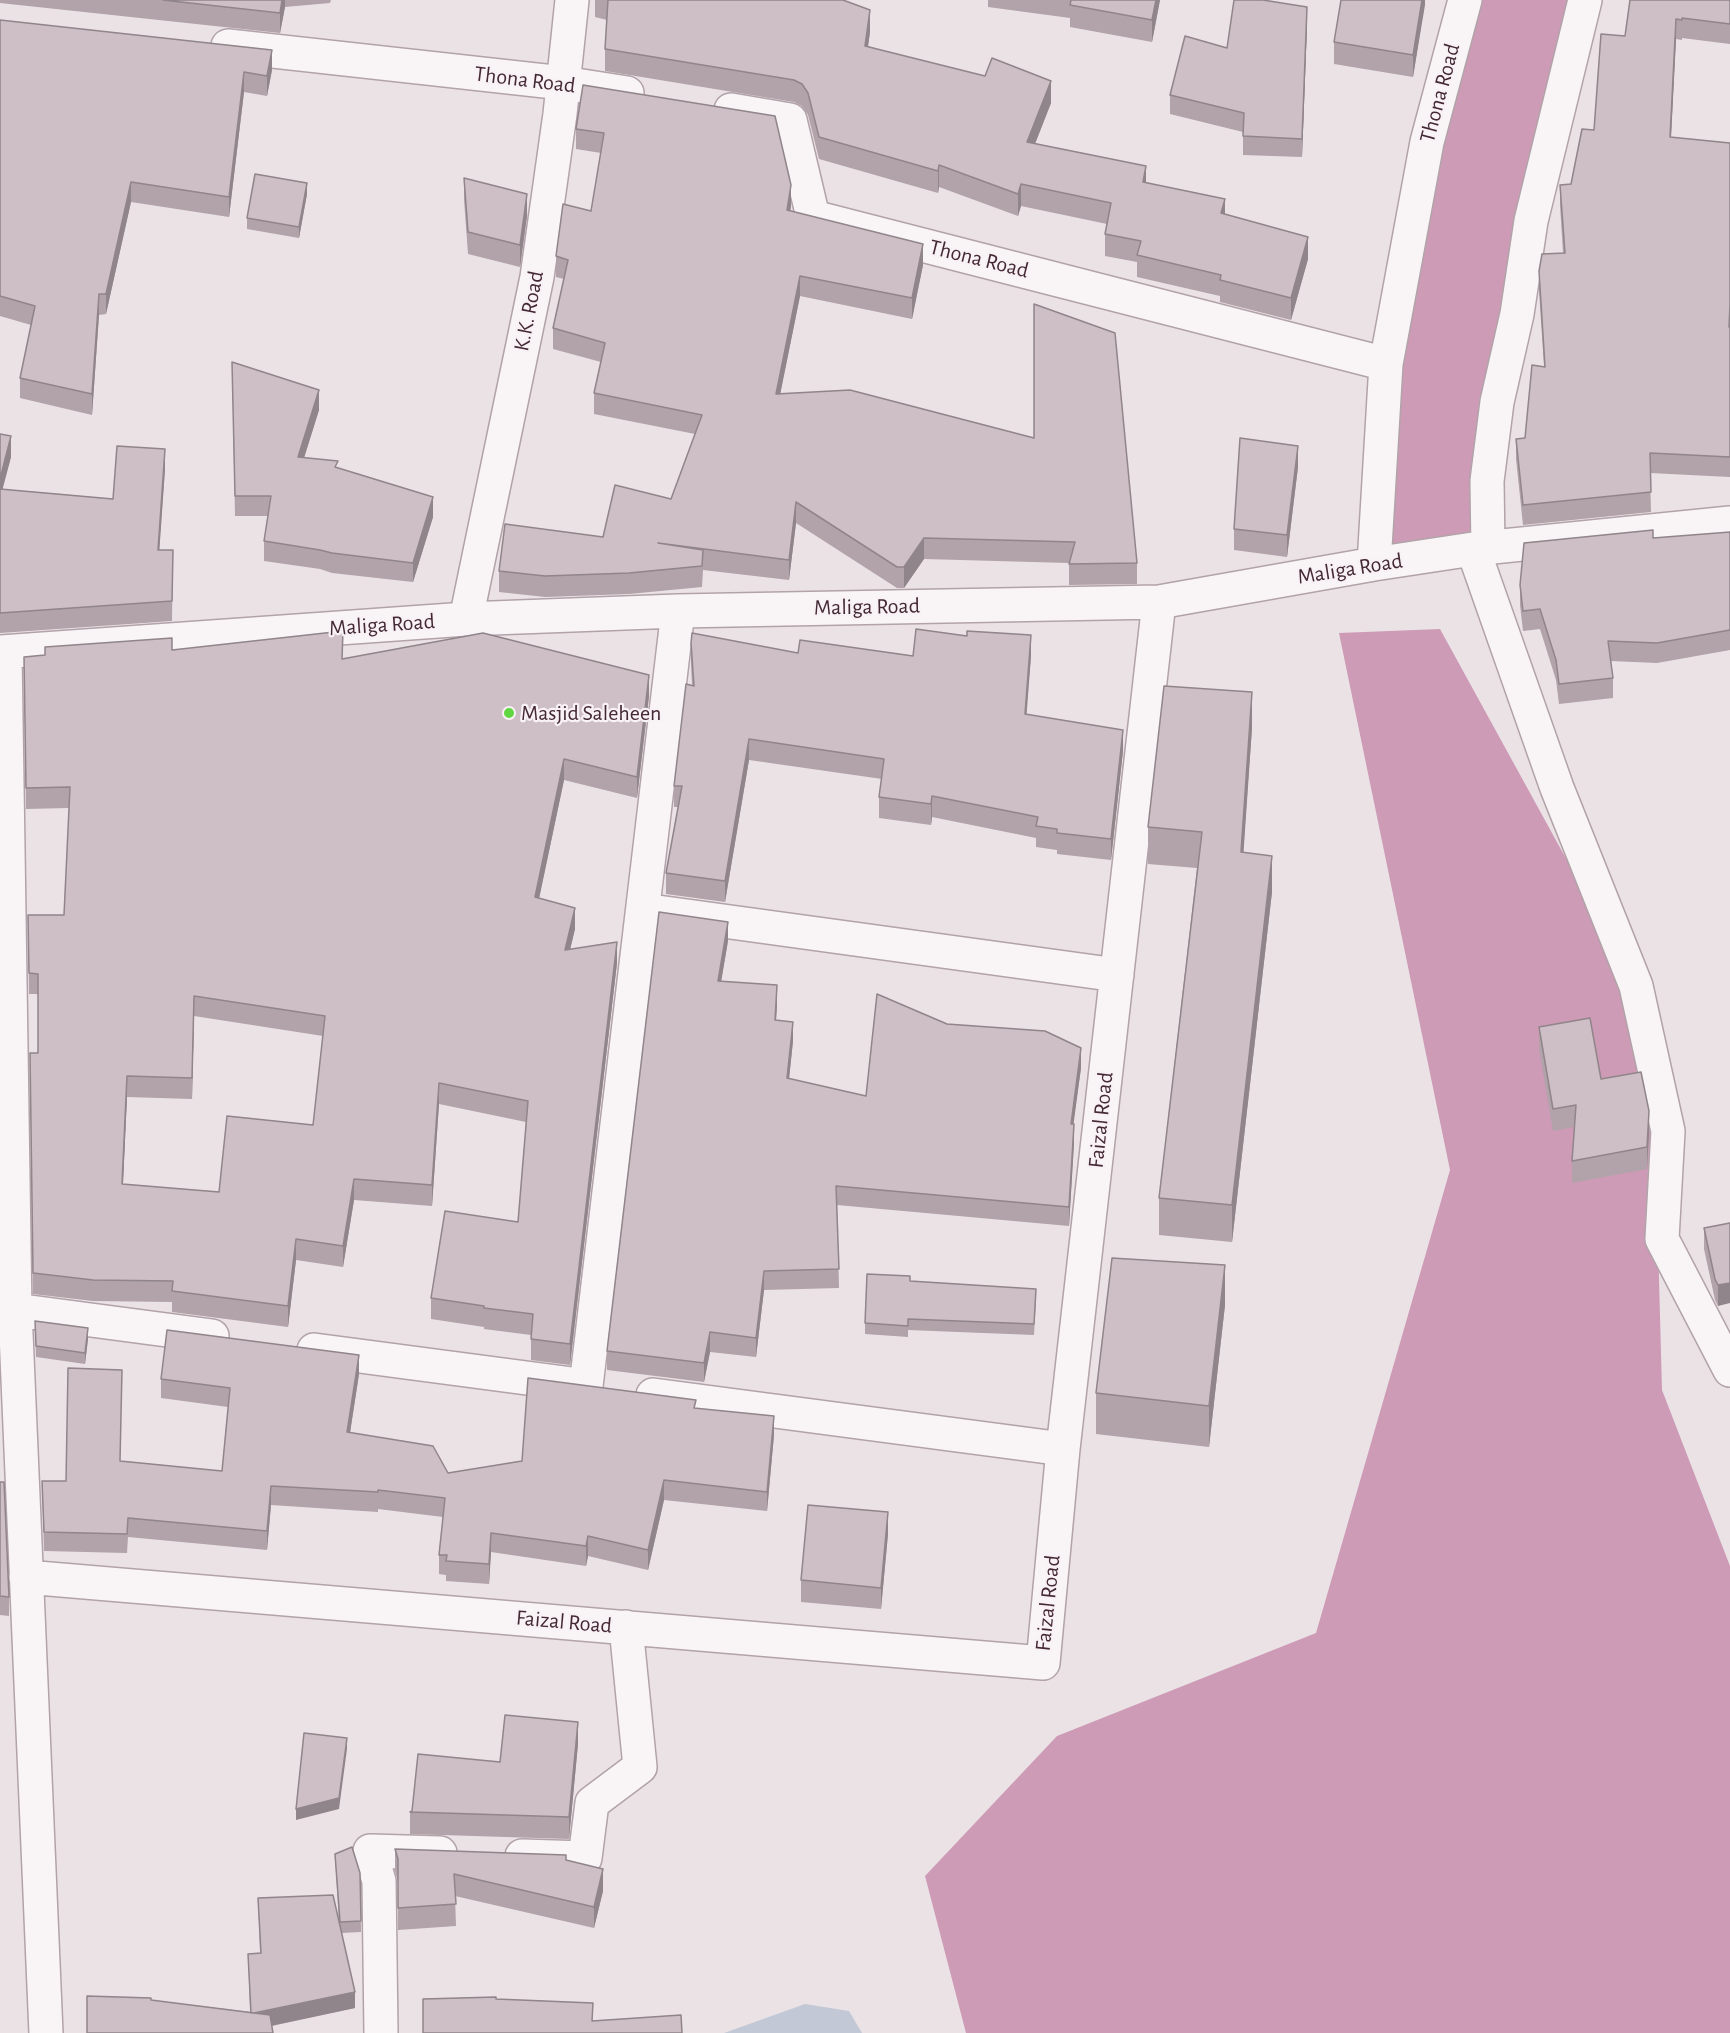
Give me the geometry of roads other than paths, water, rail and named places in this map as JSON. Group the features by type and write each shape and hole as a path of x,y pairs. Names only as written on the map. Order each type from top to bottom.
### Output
{"street":[{"name":"K.K. Road","path":"466,619 537,277 572,0"},
{"name":"Thona Road","path":"1374,564 1386,364 1427,142 1465,0"},
{"path":"1585,0 1534,210 1517,314 1497,402 1481,548 1557,788 1636,986 1668,1131 1662,1239 1730,1370"},
{"name":"Thona Road","path":"200,43 563,83 654,98"},
{"name":"Thona Road","path":"699,105 790,120 813,217 1386,364"},
{"name":"Maliga Road","path":"3,652 466,619 678,611 1159,602 1374,564 1481,548 1730,523"},
{"name":"Faizal Road","path":"26,1577 1043,1663 1064,1449 1159,602"},
{"path":"606,1388 643,910 678,611"},
{"path":"3,652 15,1310 46,2033"},
{"path":"643,910 1117,975"},
{"path":"15,1310 236,1340"},
{"path":"283,1346 1064,1449"},
{"path":"381,2033 379,1881 370,1851 585,1858 592,1803 640,1767 626,1627"}],"place":[{"name":"Masjid Saleheen","path":"509,713"}]}
